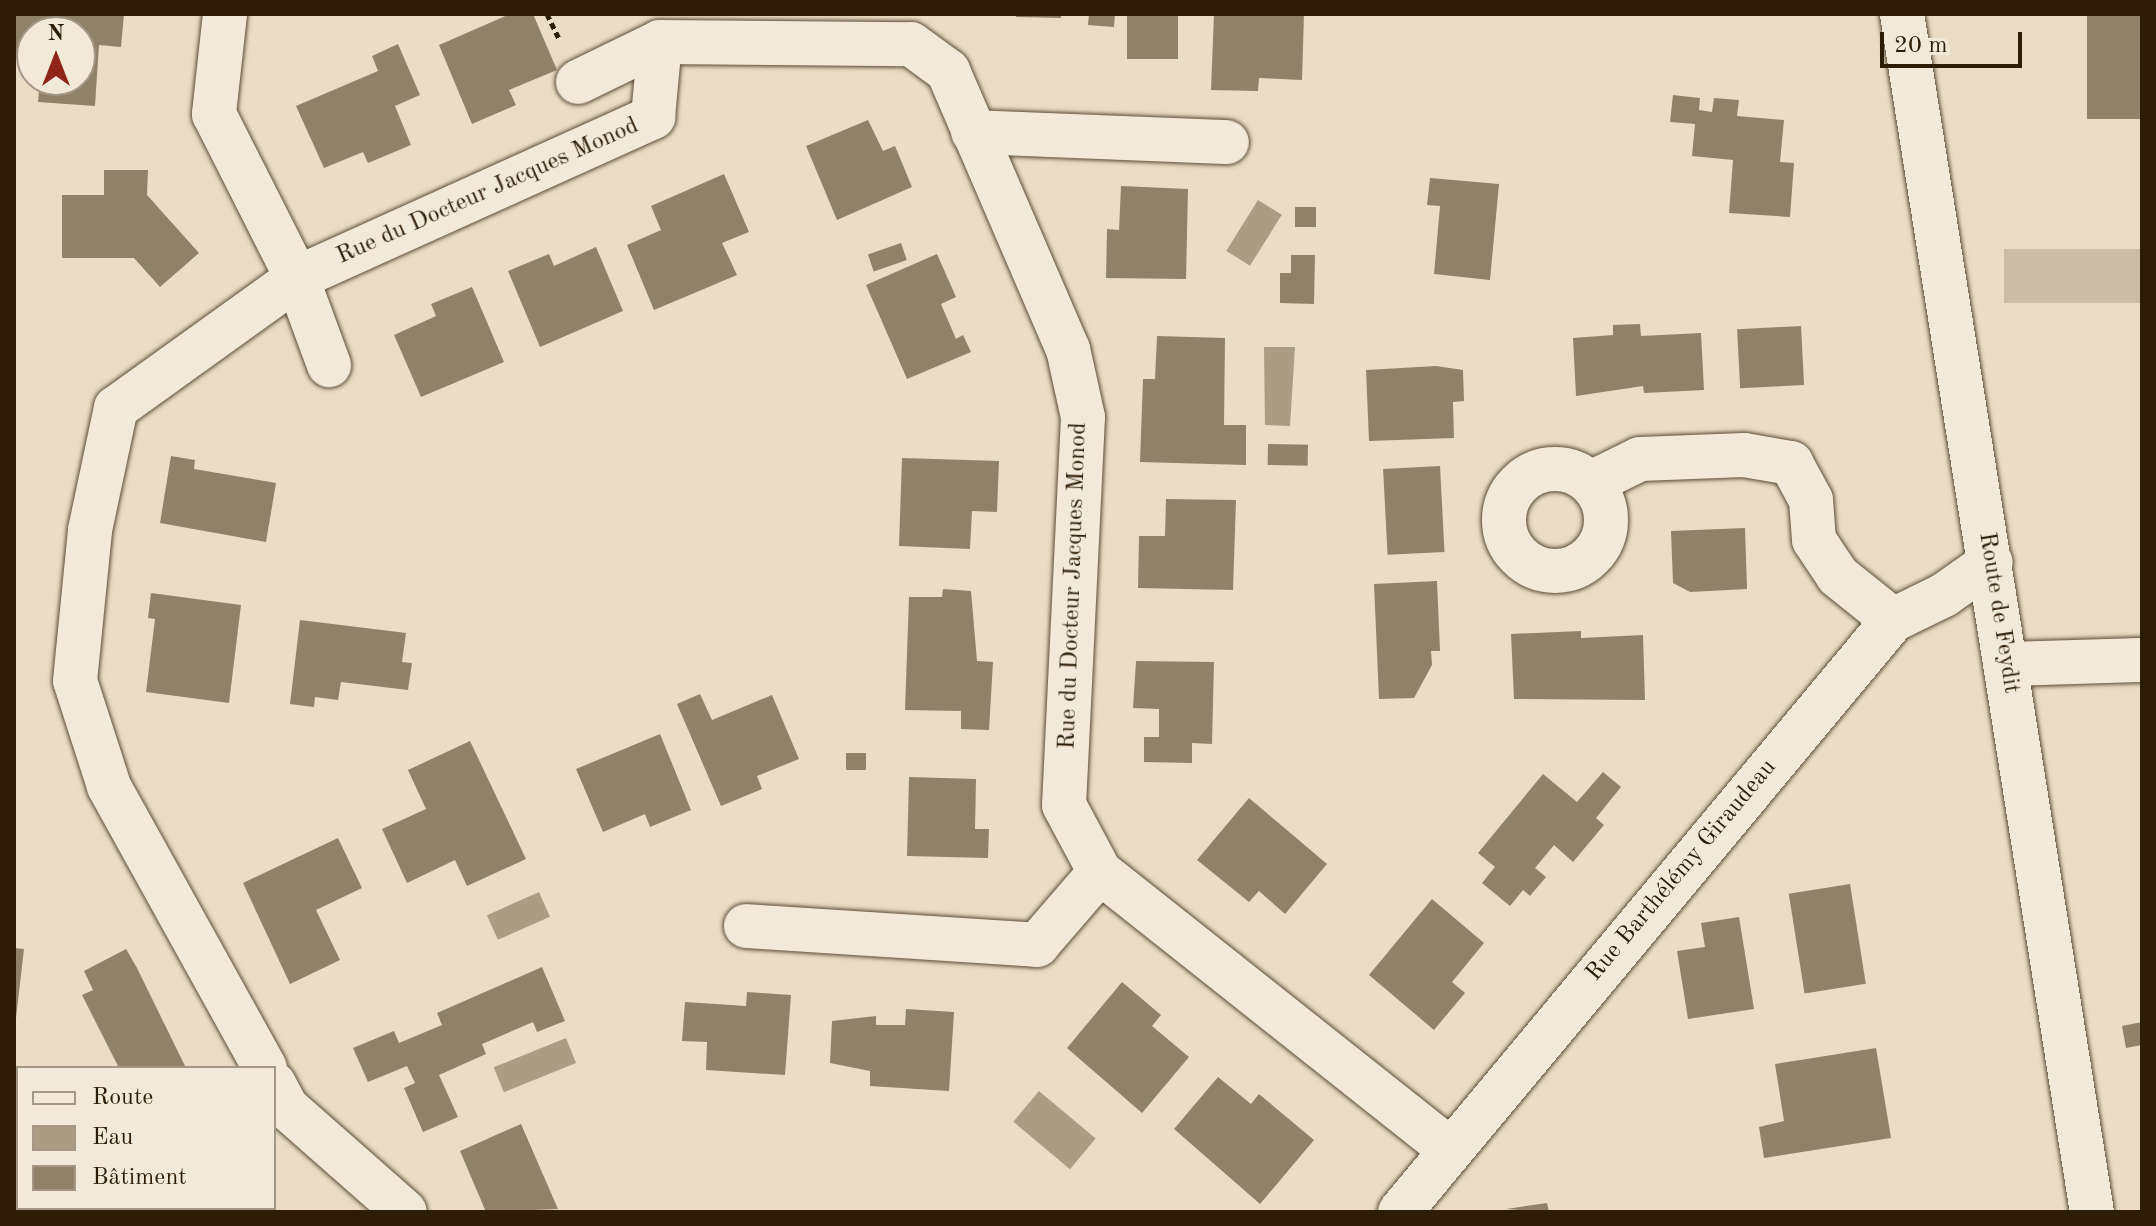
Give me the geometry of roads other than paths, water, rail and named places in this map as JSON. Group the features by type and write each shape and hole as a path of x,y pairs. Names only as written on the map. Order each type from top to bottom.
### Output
{"street":[{"path":"225,14 214,114 297,278 329,365"},
{"name":"Route de Feydit","path":"1902,14 2092,1212"},
{"name":"Rue du Docteur Jacques Monod","path":"264,1066 109,786 75,681 90,530 116,408 297,278 653,117 660,42"},
{"name":"Rue du Docteur Jacques Monod","path":"578,82 660,42 911,44 948,71 1068,349 1083,417 1064,805 1100,872 1450,1149"},
{"path":"973,132 1227,142"},
{"path":"1593,482 1640,459 1744,455 1791,463 1811,500 1814,540 1838,576 1893,620"},
{"name":"Rue Barthélémy Giraudeau","path":"1400,1212 1893,620 1944,595 1991,562"},
{"path":"2006,664 2142,660"},
{"path":"746,926 1037,945 1100,872"},
{"path":"276,1088 287,1108 405,1212"}],"water":[{"path":"1258,200 1282,215 1250,266 1226,251"},
{"path":"1264,347 1295,347 1290,426 1265,425"},
{"path":"539,892 550,917 498,940 487,915"},
{"path":"566,1038 576,1063 504,1092 494,1067"},
{"path":"1039,1091 1096,1139 1070,1169 1013,1122"}]}
